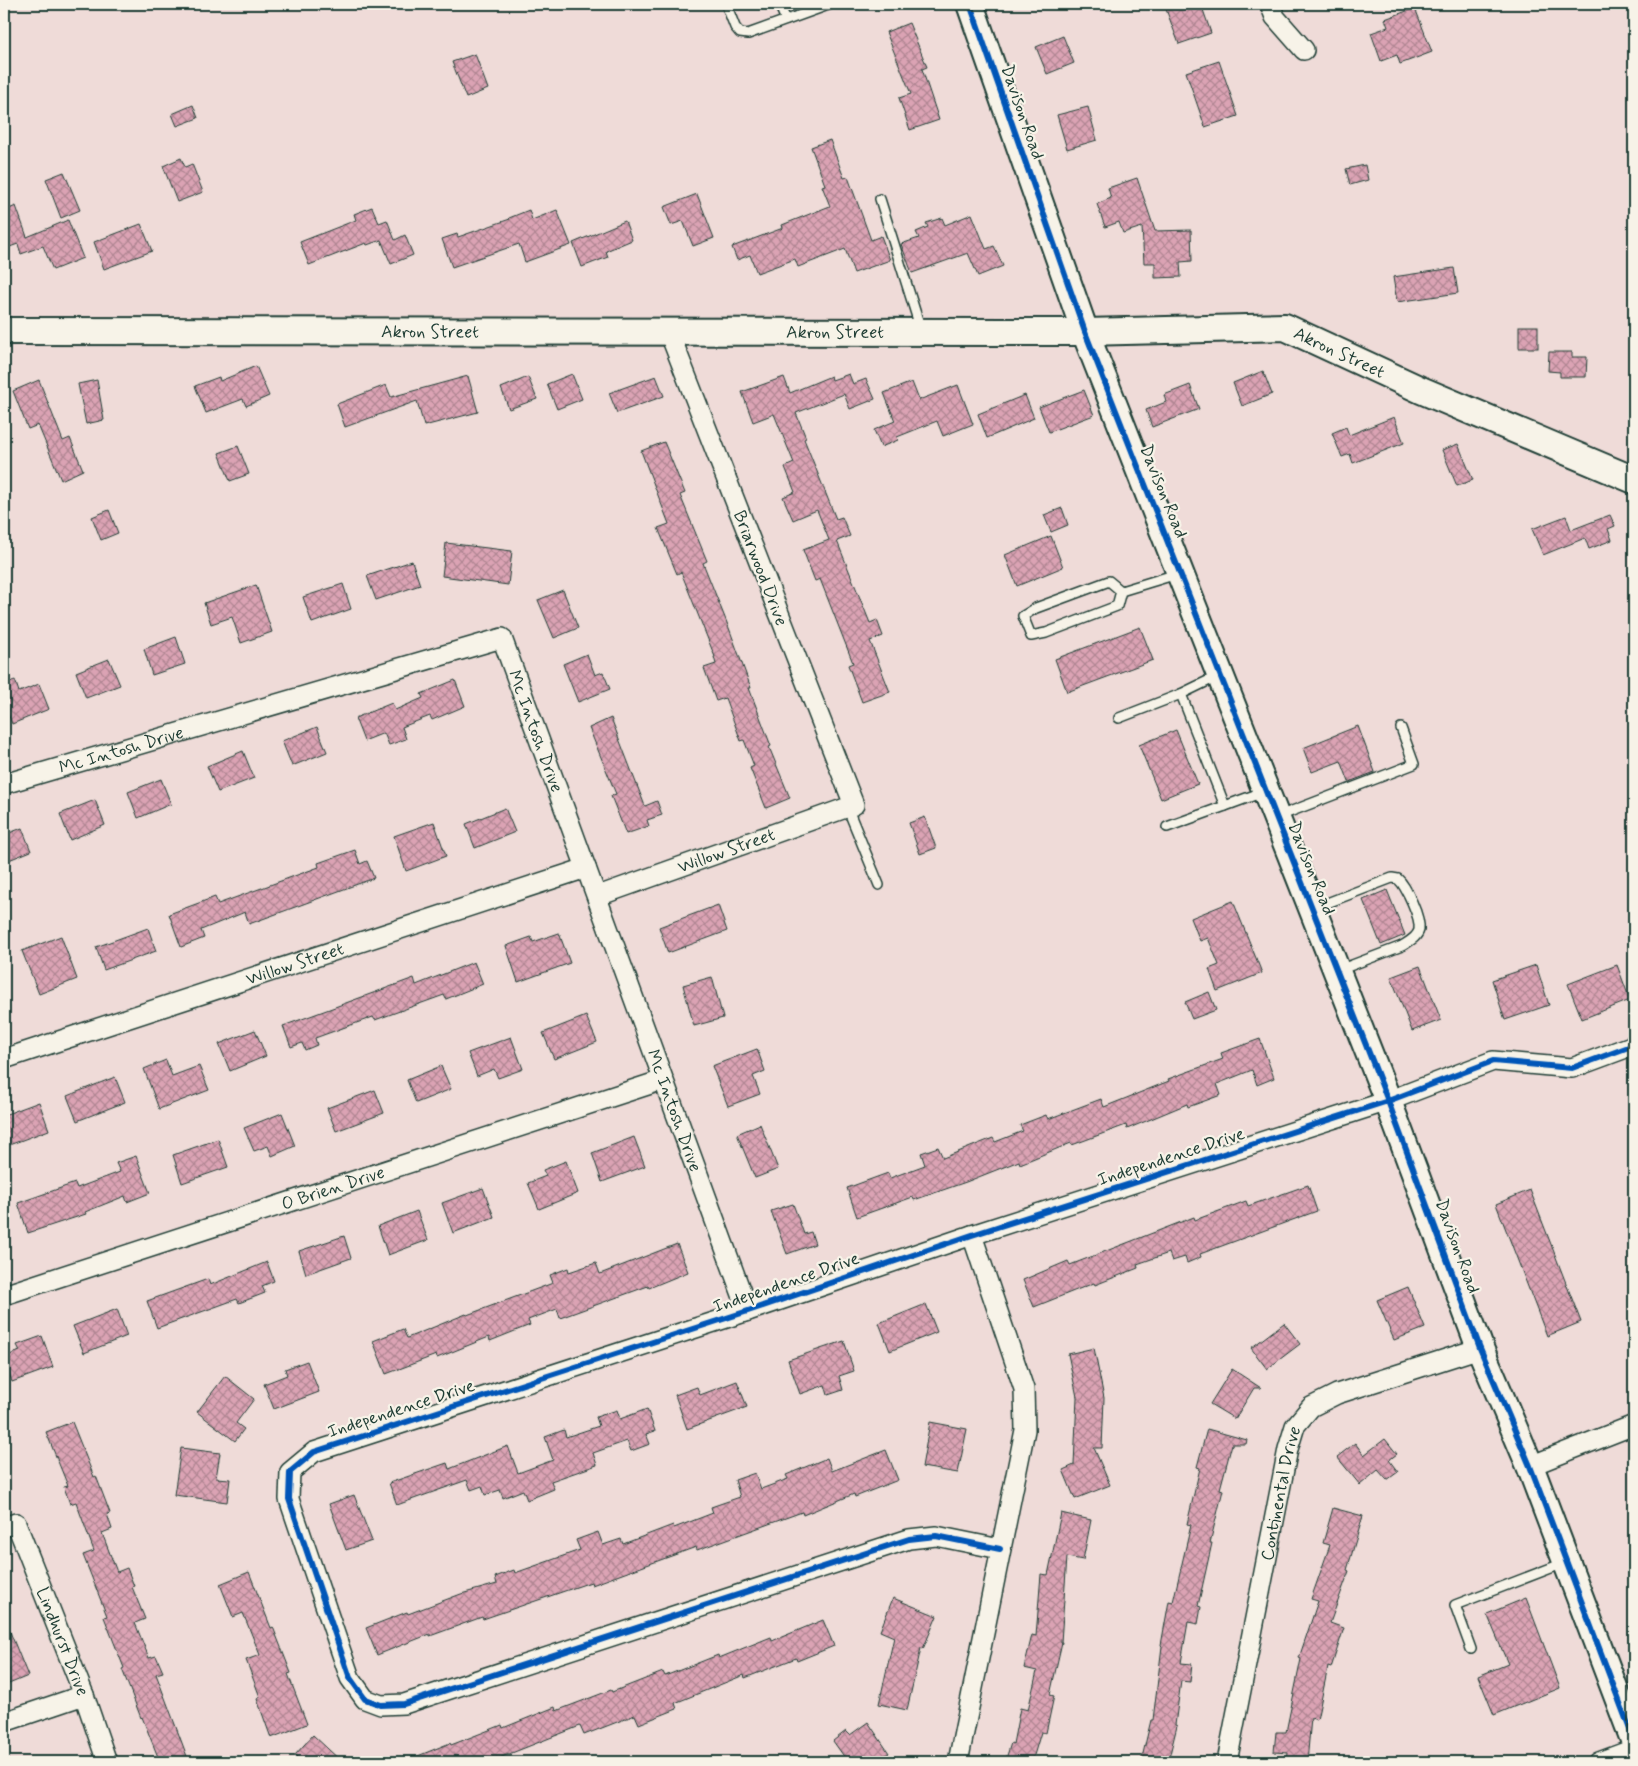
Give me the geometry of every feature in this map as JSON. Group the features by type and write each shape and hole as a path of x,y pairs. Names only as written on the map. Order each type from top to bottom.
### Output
{"street":[{"name":"Davison Road","path":"970,4 1085,332 1388,1101 1480,1348 1530,1466 1634,1740"},
{"path":"1270,4 1275,17 1304,50"},
{"name":"Akron Street","path":"4,331 1085,332 1285,327 1421,390 1634,480"},
{"name":"Briarwood Drive","path":"669,332 851,806"},
{"name":"Mc Intosh Drive","path":"4,784 502,638 598,896 748,1311"},
{"name":"Willow Street","path":"598,896 851,806"},
{"name":"Willow Street","path":"4,1059 586,868"},
{"name":"Independence Drive","path":"1000,1549 936,1536 910,1539 404,1704 381,1705 365,1699 350,1678 289,1499 290,1472 314,1452 748,1311 972,1235 1388,1101 1493,1061 1572,1068 1634,1045"},
{"name":"O Brien Drive","path":"4,1295 663,1080"},
{"path":"958,1762 1025,1430 1024,1389 972,1235"},
{"name":"Continental Drive","path":"1227,1762 1288,1449 1295,1426 1311,1407 1337,1394 1480,1348"},
{"path":"1530,1466 1634,1425"},
{"name":"Lindhurst Drive","path":"10,1525 84,1695 107,1762"},
{"path":"4,1722 84,1695"},
{"path":"1599,1762 1634,1749"}],"lane":[{"path":"726,4 735,27 740,33 748,34 830,4"},
{"path":"779,4 786,20"},
{"path":"880,199 922,332"},
{"path":"1121,591 1180,573"},
{"path":"1109,581 1121,591 1117,606 1046,633 1031,636 1023,616 1036,608 1109,581"},
{"path":"1119,718 1180,694 1220,675"},
{"path":"1180,694 1225,806"},
{"path":"1276,817 1414,764 1401,728"},
{"path":"1167,827 1266,791"},
{"path":"851,806 879,885"},
{"path":"1312,909 1392,878 1398,878 1407,890 1418,921 1419,929 1416,935 1402,946 1337,971"},
{"path":"1471,1649 1455,1605 1567,1562"}],"building":[{"path":"1164,4 1201,4 1211,33 1179,44"},
{"path":"1415,8 1432,52 1400,64 1397,55 1381,61 1371,33 1388,27 1385,19"},
{"path":"909,23 927,67 922,69 939,120 910,130 899,98 911,94 886,32"},
{"path":"1063,36 1074,63 1047,74 1036,47"},
{"path":"475,54 488,89 466,98 452,62"},
{"path":"1219,61 1238,116 1205,127 1186,72"},
{"path":"193,105 198,118 177,126 172,114"},
{"path":"1088,107 1097,140 1067,149 1057,115"},
{"path":"830,140 844,178 848,177 871,240 881,236 890,260 854,273 845,249 798,267 795,259 757,273 750,255 737,260 732,247 783,228 782,225 830,206 822,186 825,185 811,147"},
{"path":"181,158 185,167 192,164 203,192 177,202 163,166"},
{"path":"1365,165 1368,180 1350,185 1346,169"},
{"path":"64,172 80,210 61,218 46,179"},
{"path":"1137,178 1155,231 1191,230 1192,261 1180,262 1181,277 1155,278 1155,263 1144,263 1142,227 1123,233 1119,222 1105,227 1097,204 1111,198 1108,188"},
{"path":"697,194 714,238 693,246 683,221 671,225 664,207"},
{"path":"16,206 27,237 68,220 83,258 53,270 43,246 21,254 18,244 4,249 4,211"},
{"path":"372,207 379,223 387,220 395,240 405,235 413,255 391,264 381,240 367,245 366,243 309,265 300,242 356,220 354,214"},
{"path":"529,210 532,220 557,210 571,245 525,262 519,244 452,267 442,239 457,234 458,237 510,219"},
{"path":"972,214 986,249 994,246 1003,266 978,276 968,253 912,273 901,244 919,238 916,232 928,227 926,223 942,218 945,225"},
{"path":"625,221 632,240 606,251 608,257 582,267 573,243"},
{"path":"141,224 152,251 104,269 94,242"},
{"path":"1454,268 1458,293 1397,302 1393,277"},
{"path":"1519,326 1538,326 1538,348 1519,348"},
{"path":"1549,352 1572,352 1572,357 1587,357 1586,377 1560,377 1560,372 1548,371"},
{"path":"256,366 269,396 246,406 243,399 206,413 195,386 219,377 220,381"},
{"path":"1263,371 1272,394 1242,406 1233,383"},
{"path":"572,374 582,399 557,409 547,384"},
{"path":"849,374 853,384 866,379 875,399 850,409 844,394 796,413 806,438 804,439 836,519 842,517 850,536 837,541 870,623 877,620 883,636 870,641 890,692 862,702 848,665 853,663 820,579 815,581 803,550 829,540 817,510 793,520 783,497 795,492 785,467 794,463 774,414 753,422 742,392 784,377 790,393 831,376 832,380"},
{"path":"468,376 478,412 424,426 417,401 345,427 337,404 386,385 391,397"},
{"path":"656,376 664,396 617,413 609,393"},
{"path":"528,377 537,399 509,409 501,388"},
{"path":"39,380 63,441 70,438 83,470 61,480 38,425 28,429 13,391"},
{"path":"97,380 104,420 86,424 78,384"},
{"path":"912,382 919,400 958,385 973,424 943,436 937,421 897,437 898,440 881,447 874,430 895,421 884,393"},
{"path":"1190,385 1199,409 1152,427 1146,410 1166,402 1164,395"},
{"path":"1084,390 1094,415 1049,432 1039,407"},
{"path":"1025,395 1034,418 987,438 978,414"},
{"path":"1394,417 1404,443 1353,463 1350,454 1342,457 1332,433 1346,427 1349,435"},
{"path":"664,442 685,493 680,495 707,561 703,563 751,688 749,688 771,746 769,747 790,798 766,808 750,768 754,766 744,740 741,741 725,698 716,701 704,668 716,664 715,657 681,572 677,574 658,528 669,524 641,451"},
{"path":"1458,444 1473,480 1457,486 1442,450"},
{"path":"238,446 249,474 230,481 219,453"},
{"path":"1062,508 1068,525 1051,532 1044,515"},
{"path":"109,510 118,533 101,540 92,517"},
{"path":"1610,515 1615,526 1608,529 1612,540 1589,549 1585,538 1543,555 1532,529 1566,516 1571,530"},
{"path":"1051,536 1063,567 1017,586 1005,555"},
{"path":"446,543 512,551 508,585 442,576"},
{"path":"412,561 420,585 376,600 367,576"},
{"path":"343,584 351,609 312,623 303,597"},
{"path":"256,585 272,632 241,643 232,617 211,624 204,603"},
{"path":"563,590 578,628 554,638 538,600"},
{"path":"1140,627 1153,660 1067,692 1055,659"},
{"path":"176,637 185,664 152,675 144,649"},
{"path":"587,654 595,675 603,672 610,689 578,702 563,664"},
{"path":"109,659 120,685 86,698 76,672"},
{"path":"15,680 19,692 39,684 49,709 12,724 4,703 4,685"},
{"path":"455,680 465,706 432,720 430,716 402,727 406,739 389,745 384,733 364,741 355,718 392,703 395,710 423,698 421,694"},
{"path":"611,718 645,806 657,801 662,815 647,820 649,826 626,834 611,796 616,794 589,728"},
{"path":"1358,726 1375,772 1349,782 1341,761 1312,772 1303,748"},
{"path":"317,727 327,752 292,766 282,741"},
{"path":"1176,730 1198,784 1161,799 1139,745"},
{"path":"243,751 254,778 218,792 207,766"},
{"path":"161,779 171,804 138,818 128,792"},
{"path":"95,800 105,825 70,840 60,814"},
{"path":"505,808 515,832 475,848 466,824"},
{"path":"925,817 936,848 920,854 909,823"},
{"path":"434,822 446,856 406,871 394,836"},
{"path":"22,828 31,851 4,862 4,835"},
{"path":"355,850 360,864 367,861 374,878 249,924 245,912 201,930 204,938 181,947 169,914 215,897 218,904 319,867 318,863"},
{"path":"1387,890 1405,935 1381,945 1363,900"},
{"path":"1233,901 1262,973 1217,991 1209,969 1219,965 1208,938 1200,941 1191,918"},
{"path":"718,905 727,931 668,953 659,927"},
{"path":"148,928 156,951 104,970 96,947"},
{"path":"559,933 570,963 518,982 506,946 531,937 533,942"},
{"path":"61,936 77,979 39,994 22,951"},
{"path":"474,962 483,984 446,999 444,995 375,1020 373,1017 315,1038 317,1045 305,1050 302,1043 291,1047 283,1026 414,978 416,985"},
{"path":"1536,965 1549,1005 1505,1020 1492,980"},
{"path":"1617,965 1630,1000 1582,1019 1568,984"},
{"path":"1420,966 1441,1020 1412,1031 1391,977"},
{"path":"712,977 723,1018 694,1026 683,985"},
{"path":"1209,992 1216,1010 1192,1019 1185,1002"},
{"path":"586,1016 597,1042 554,1059 543,1033"},
{"path":"255,1030 266,1056 230,1071 219,1044"},
{"path":"511,1037 523,1069 498,1078 494,1069 477,1076 468,1053"},
{"path":"1260,1039 1274,1078 1257,1085 1252,1070 1217,1084 1221,1095 1188,1107 1187,1104 1127,1129 1126,1125 1072,1145 1071,1143 1020,1164 1019,1161 914,1200 913,1197 857,1217 847,1188 888,1173 890,1178 925,1165 921,1153 938,1147 943,1158 993,1138 995,1142 1023,1131 1020,1125 1046,1115 1048,1119 1101,1099 1104,1107 1169,1081 1168,1079 1223,1059 1221,1053"},
{"path":"757,1049 765,1071 753,1076 760,1094 728,1106 712,1066"},
{"path":"166,1060 172,1076 199,1066 209,1090 159,1109 144,1069"},
{"path":"441,1066 451,1089 416,1103 407,1080"},
{"path":"115,1077 125,1102 77,1121 67,1096"},
{"path":"375,1090 384,1113 336,1131 327,1108"},
{"path":"39,1102 49,1130 9,1145 4,1131 4,1115"},
{"path":"282,1113 295,1146 272,1156 268,1146 254,1151 244,1128"},
{"path":"760,1124 778,1169 755,1178 737,1134"},
{"path":"634,1137 645,1166 602,1182 592,1153"},
{"path":"218,1139 228,1167 182,1183 173,1155"},
{"path":"136,1156 150,1193 127,1202 125,1196 85,1212 86,1214 28,1233 18,1203 75,1183 77,1188 120,1172 116,1163"},
{"path":"566,1161 578,1193 539,1209 528,1183 546,1176 543,1170"},
{"path":"1308,1185 1317,1211 1200,1254 1201,1257 1187,1263 1185,1257 1172,1261 1169,1253 1137,1264 1138,1268 1034,1307 1023,1280 1068,1261 1070,1265 1194,1217 1195,1220 1246,1201 1248,1206"},
{"path":"483,1188 494,1217 453,1233 442,1203"},
{"path":"1530,1190 1581,1322 1547,1336 1496,1204"},
{"path":"793,1204 804,1234 811,1232 815,1244 787,1254 771,1211"},
{"path":"417,1211 428,1240 388,1255 378,1226"},
{"path":"344,1236 351,1258 306,1274 299,1251"},
{"path":"677,1244 688,1272 649,1288 648,1286 560,1318 557,1309 528,1320 530,1325 490,1341 489,1337 437,1358 436,1355 386,1374 373,1341 403,1329 407,1338 466,1314 553,1283 550,1275 568,1268 569,1272 596,1263 600,1274"},
{"path":"267,1262 274,1281 262,1286 265,1293 239,1303 237,1299 157,1328 147,1301 208,1279 210,1285"},
{"path":"1408,1287 1425,1328 1394,1340 1377,1300"},
{"path":"926,1304 937,1332 890,1351 879,1323"},
{"path":"117,1309 127,1336 84,1353 73,1326"},
{"path":"1284,1323 1300,1344 1267,1369 1251,1348"},
{"path":"42,1336 53,1367 12,1382 4,1357 20,1351 17,1345"},
{"path":"844,1341 854,1371 839,1376 843,1390 828,1395 825,1385 800,1394 788,1360"},
{"path":"1094,1348 1104,1398 1102,1448 1094,1448 1110,1485 1075,1499 1063,1470 1074,1465 1077,1397 1068,1354"},
{"path":"307,1361 319,1392 274,1409 264,1384 287,1375 285,1369"},
{"path":"1232,1369 1261,1388 1254,1388 1235,1419 1210,1404"},
{"path":"225,1376 254,1399 236,1423 244,1429 235,1441 197,1412"},
{"path":"737,1381 747,1407 687,1429 675,1395 697,1387 700,1395"},
{"path":"647,1409 655,1431 646,1434 650,1444 631,1451 627,1441 593,1453 597,1465 551,1481 554,1489 527,1500 523,1490 503,1498 500,1490 485,1495 482,1486 471,1490 467,1480 397,1505 389,1483 447,1463 449,1469 508,1446 518,1473 553,1460 545,1437 564,1430 566,1437 599,1426 596,1417 617,1410 620,1419"},
{"path":"72,1422 110,1513 107,1514 112,1529 102,1533 117,1572 127,1568 134,1586 132,1587 145,1619 135,1623 149,1658 156,1656 163,1672 156,1674 188,1759 179,1762 160,1762 122,1669 124,1668 104,1617 107,1616 83,1555 94,1551 76,1502 70,1504 64,1487 68,1486 46,1432"},
{"path":"930,1422 967,1429 958,1473 922,1467"},
{"path":"1207,1429 1247,1440 1246,1444 1232,1444 1220,1489 1223,1490 1210,1543 1212,1543 1198,1606 1201,1607 1198,1624 1188,1622 1181,1663 1192,1664 1190,1682 1181,1681 1175,1725 1177,1726 1168,1762 1141,1762 1151,1720 1153,1720 1161,1645 1169,1601 1173,1602 1191,1525 1187,1524 1200,1468 1197,1467"},
{"path":"1385,1439 1397,1454 1389,1460 1398,1472 1387,1480 1378,1470 1360,1485 1337,1457 1355,1443 1364,1455"},
{"path":"181,1448 220,1453 216,1478 230,1479 227,1502 174,1495"},
{"path":"886,1450 898,1480 855,1497 854,1494 803,1515 802,1512 697,1550 696,1547 592,1585 591,1582 483,1619 482,1617 430,1636 430,1634 377,1655 366,1628 407,1612 408,1614 461,1594 497,1584 495,1577 514,1570 515,1573 580,1550 576,1540 598,1532 603,1545 621,1539 623,1544 673,1525 674,1528 713,1513 711,1507 740,1497 735,1480 755,1473 761,1489 788,1479 786,1475 827,1458 832,1471"},
{"path":"354,1495 372,1541 346,1550 329,1504"},
{"path":"1333,1508 1363,1516 1347,1570 1349,1571 1330,1623 1344,1628 1331,1668 1328,1667 1317,1720 1311,1718 1307,1762 1287,1762 1288,1753 1274,1752 1276,1732 1286,1732 1301,1659 1299,1658 1318,1601 1311,1599 1330,1545 1323,1543"},
{"path":"1061,1513 1091,1520 1083,1560 1067,1557 1062,1642 1050,1695 1054,1696 1046,1733 1041,1732 1032,1762 1005,1762 1011,1743 1013,1744 1020,1708 1028,1710 1037,1671 1024,1668 1032,1635 1036,1636 1041,1574 1048,1575"},
{"path":"249,1572 291,1673 288,1674 307,1724 271,1738 257,1699 260,1697 246,1660 260,1655 243,1613 233,1617 220,1584"},
{"path":"893,1598 937,1616 923,1649 921,1648 907,1710 879,1704 894,1637 880,1631"},
{"path":"1526,1598 1560,1688 1494,1715 1478,1676 1508,1664 1487,1614"},
{"path":"4,1617 28,1676 4,1686"},
{"path":"823,1620 834,1646 797,1661 796,1658 745,1678 744,1675 675,1703 677,1709 639,1724 635,1715 584,1735 580,1726 489,1762 403,1762 502,1725 503,1728 555,1707 556,1711 663,1672 665,1676 718,1655 719,1658 771,1637 772,1641"},
{"path":"868,1722 889,1753 876,1762 848,1762 833,1741 846,1731 850,1735"},
{"path":"313,1735 342,1762 302,1762 295,1755"}],"cycle path":[{"path":"970,4 1085,332 1388,1101 1480,1348 1530,1466 1634,1740"},
{"path":"1000,1549 936,1536 909,1539 404,1704 381,1705 365,1699 350,1678 289,1499 290,1472 314,1452 748,1311 972,1235 1388,1101 1493,1061 1572,1068 1634,1045"}]}
